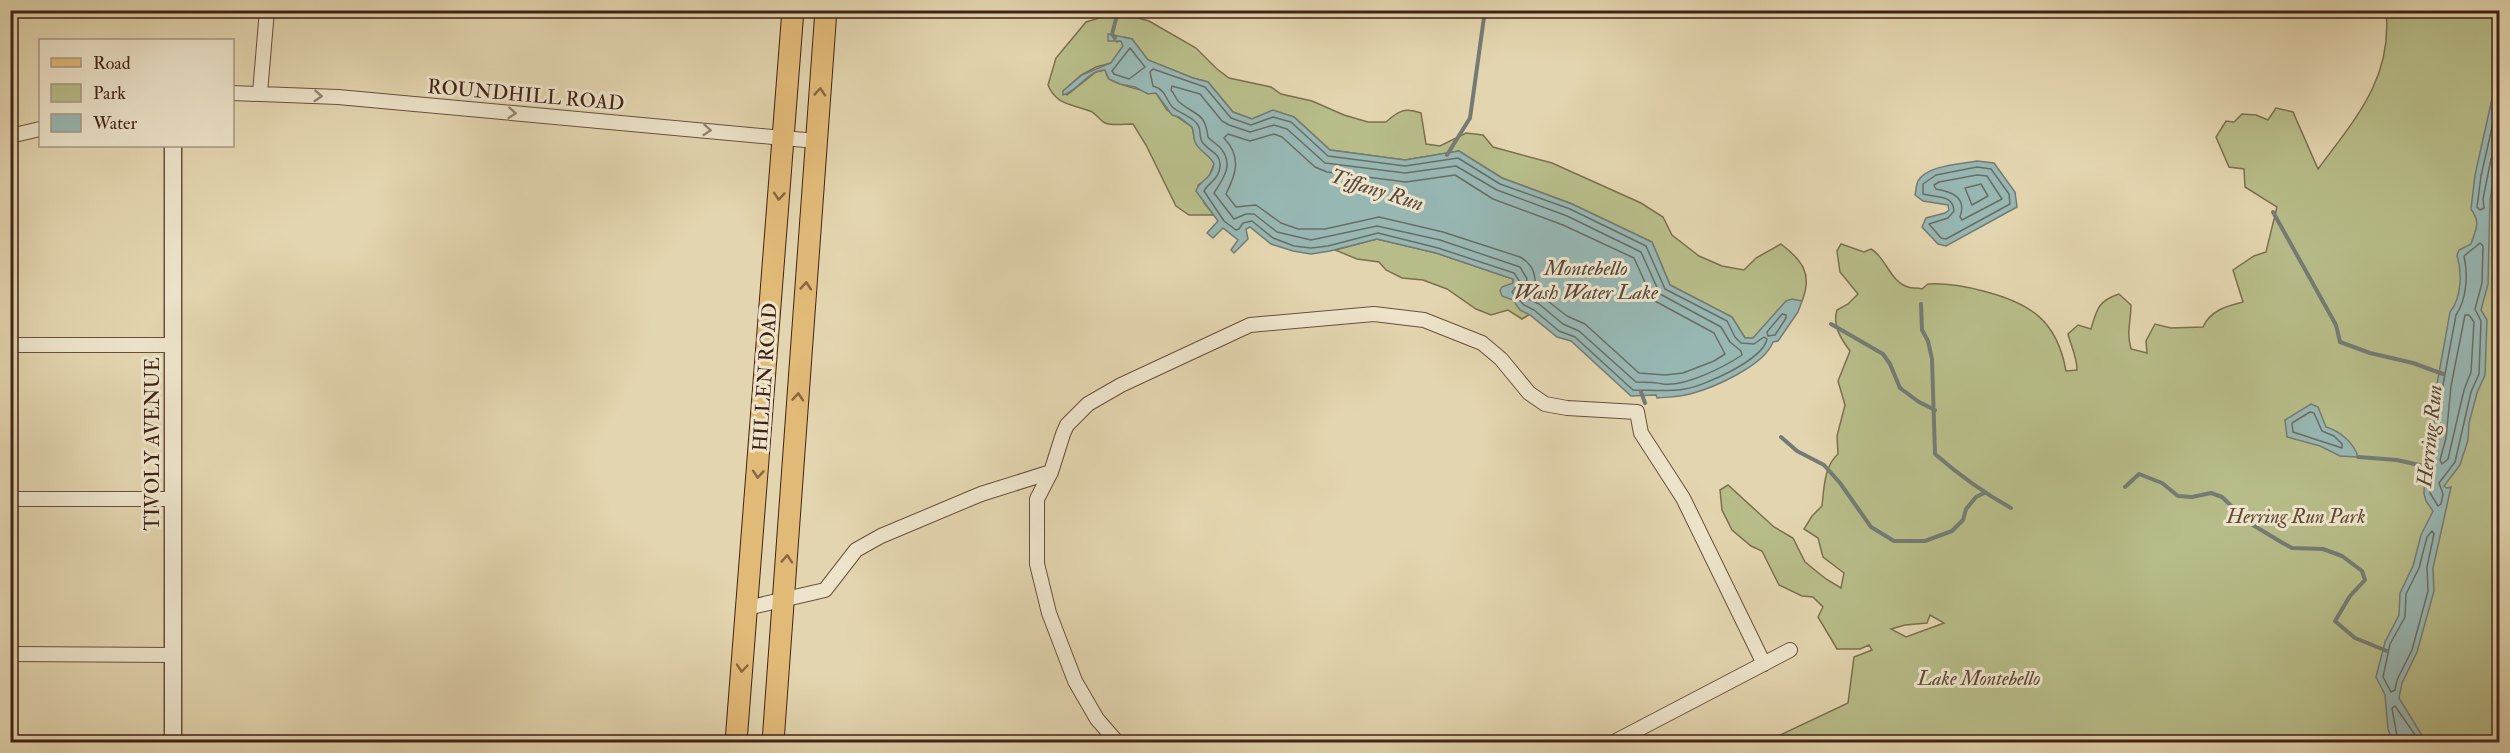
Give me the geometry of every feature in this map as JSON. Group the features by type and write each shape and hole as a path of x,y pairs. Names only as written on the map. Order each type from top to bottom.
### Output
{"main road":[{"name":"HILLEN ROAD","path":"736,742 792,10"},
{"name":"HILLEN ROAD","path":"773,742 826,10"}],"street":[{"path":"260,93 267,10"},
{"name":"ROUNDHILL ROAD","path":"234,93 338,97 816,141"},
{"path":"10,136 39,129"},
{"name":"TIVOLY AVENUE","path":"173,147 173,742"},
{"path":"1117,742 1097,719 1075,681 1049,613 1037,564 1037,499 1051,472 1063,434 1074,417 1088,404 1121,385 1242,328 1264,322 1363,314 1424,320 1468,336 1489,348 1529,393 1545,404 1567,408 1637,412 1641,433 1683,498 1764,664"},
{"path":"10,345 173,345"},
{"path":"747,608 825,590 856,550 881,536 981,494 1051,472"},
{"path":"10,500 173,500"},
{"path":"1614,742 1790,650"},
{"path":"10,654 173,655"}],"green space":[{"name":"Herring Run Park","path":"2386,11 2499,11 2499,742 1756,742 1778,736 1848,703 1854,657 1872,650 1869,645 1860,649 1837,649 1818,617 1823,607 1813,597 1802,596 1779,585 1762,551 1751,546 1732,530 1722,510 1720,490 1728,485 1774,527 1793,538 1805,562 1841,588 1844,573 1823,557 1818,538 1804,529 1822,506 1827,471 1838,454 1837,436 1845,405 1838,381 1850,351 1838,332 1836,316 1837,310 1848,304 1858,294 1840,272 1837,251 1841,244 1864,252 1871,249 1881,258 1897,280 1910,288 1922,289 1928,284 1962,286 2015,301 2028,308 2039,316 2056,339 2066,371 2077,370 2068,334 2078,325 2091,329 2102,303 2119,294 2131,305 2129,331 2131,349 2147,353 2146,341 2155,324 2171,328 2203,327 2214,313 2243,302 2233,270 2254,256 2266,252 2277,207 2245,187 2244,169 2229,167 2216,137 2226,121 2234,122 2242,114 2256,115 2268,120 2276,108 2293,112 2318,169 2358,115 2368,96 2384,57 2387,35","holes":["1930,615 1944,623 1906,637 1891,629 1927,623"]},
{"path":"1109,15 1127,15 1149,21 1196,48 1229,78 1271,87 1281,94 1312,101 1344,115 1368,122 1386,122 1402,111 1410,110 1421,113 1426,144 1440,146 1466,133 1483,135 1493,147 1552,163 1641,203 1663,217 1672,235 1699,256 1722,266 1744,270 1756,258 1781,244 1795,256 1804,268 1806,283 1802,301 1787,301 1753,338 1745,338 1732,317 1670,285 1652,242 1572,204 1502,178 1459,151 1405,160 1330,150 1294,117 1273,111 1252,119 1233,112 1208,82 1148,60 1132,39 1124,37 1116,42 1121,41 1123,46 1111,63 1096,67 1081,75 1063,91 1067,95 1096,72 1105,70 1108,78 1113,81 1156,93 1167,110 1192,127 1194,139 1214,164 1208,179 1198,185 1204,203 1214,215 1189,215 1176,206 1133,124 1105,123 1092,112 1055,97 1048,85 1056,58 1086,22"},
{"path":"1377,239 1436,253 1513,279 1515,303 1530,314 1522,319 1508,310 1491,315 1476,309 1447,289 1423,280 1402,278 1386,270 1379,262 1357,259 1335,250"}],"water":[{"name":"Montebello Wash Water Lake","path":"1108,34 1132,39 1148,60 1208,82 1233,112 1252,119 1273,110 1294,117 1330,150 1405,160 1459,151 1502,178 1572,204 1652,242 1670,285 1732,317 1745,338 1753,338 1786,301 1792,299 1802,301 1798,312 1778,341 1773,342 1768,351 1737,375 1682,396 1657,398 1656,395 1631,396 1571,341 1557,337 1530,315 1520,310 1513,300 1502,296 1500,291 1502,287 1513,283 1513,279 1436,253 1377,239 1311,254 1293,251 1271,244 1250,227 1246,229 1248,239 1234,253 1231,250 1238,240 1223,228 1213,238 1207,233 1218,221 1196,191 1210,174 1214,164 1194,140 1192,127 1179,117 1172,115 1156,93 1148,94 1135,87 1120,84 1109,79 1105,70 1093,73 1063,95 1063,91 1082,75 1111,63 1123,46 1121,41 1108,41"},
{"name":"Herring Run","path":"2499,78 2499,149 2490,200 2488,284 2481,310 2487,320 2485,375 2477,393 2469,423 2468,440 2460,465 2444,486 2451,487 2433,568 2434,591 2417,652 2402,683 2399,698 2426,742 2393,742 2388,729 2385,695 2376,677 2385,642 2399,615 2400,593 2413,566 2421,535 2433,511 2424,494 2425,463 2433,436 2437,384 2450,312 2459,292 2460,269 2457,255 2459,250 2471,244 2477,226 2471,209 2475,175 2494,90"},
{"path":"1977,161 1994,163 2015,192 2017,207 1946,246 1938,244 1922,227 1926,218 1949,210 1948,205 1923,201 1915,195 1918,181 1936,168"},
{"path":"2311,404 2318,407 2326,427 2346,438 2358,457 2340,456 2320,446 2287,437 2285,420"}],"waterway":[{"name":"Tiffany Run","path":"1115,38 1112,34 1117,15 1116,10"},
{"path":"1447,155 1470,118 1485,10"},
{"path":"2273,212 2336,325 2340,342 2443,374"},
{"name":"Tiffany Run","path":"1921,304 1922,330 1928,341 1932,359 1935,454 1972,483 2011,508"},
{"name":"Tiffany Run","path":"1831,324 1883,354 1900,388 1935,410"},
{"name":"Tiffany Run","path":"1641,392 1645,403"},
{"name":"Tiffany Run","path":"1781,437 1797,451 1824,465 1840,483 1871,527 1894,541 1925,541 1952,531 1963,520 1966,509 1976,497 1984,493"},
{"path":"2358,457 2397,460 2428,467"},
{"name":"Tiffany Run","path":"2125,487 2139,474 2162,483 2178,496 2192,497 2211,493 2222,497 2248,522 2292,548 2323,549 2342,556 2362,571 2365,580 2350,596 2335,621 2355,638 2387,651"}],"park label":[{"name":"Lake Montebello","path":"1979,678"}]}
